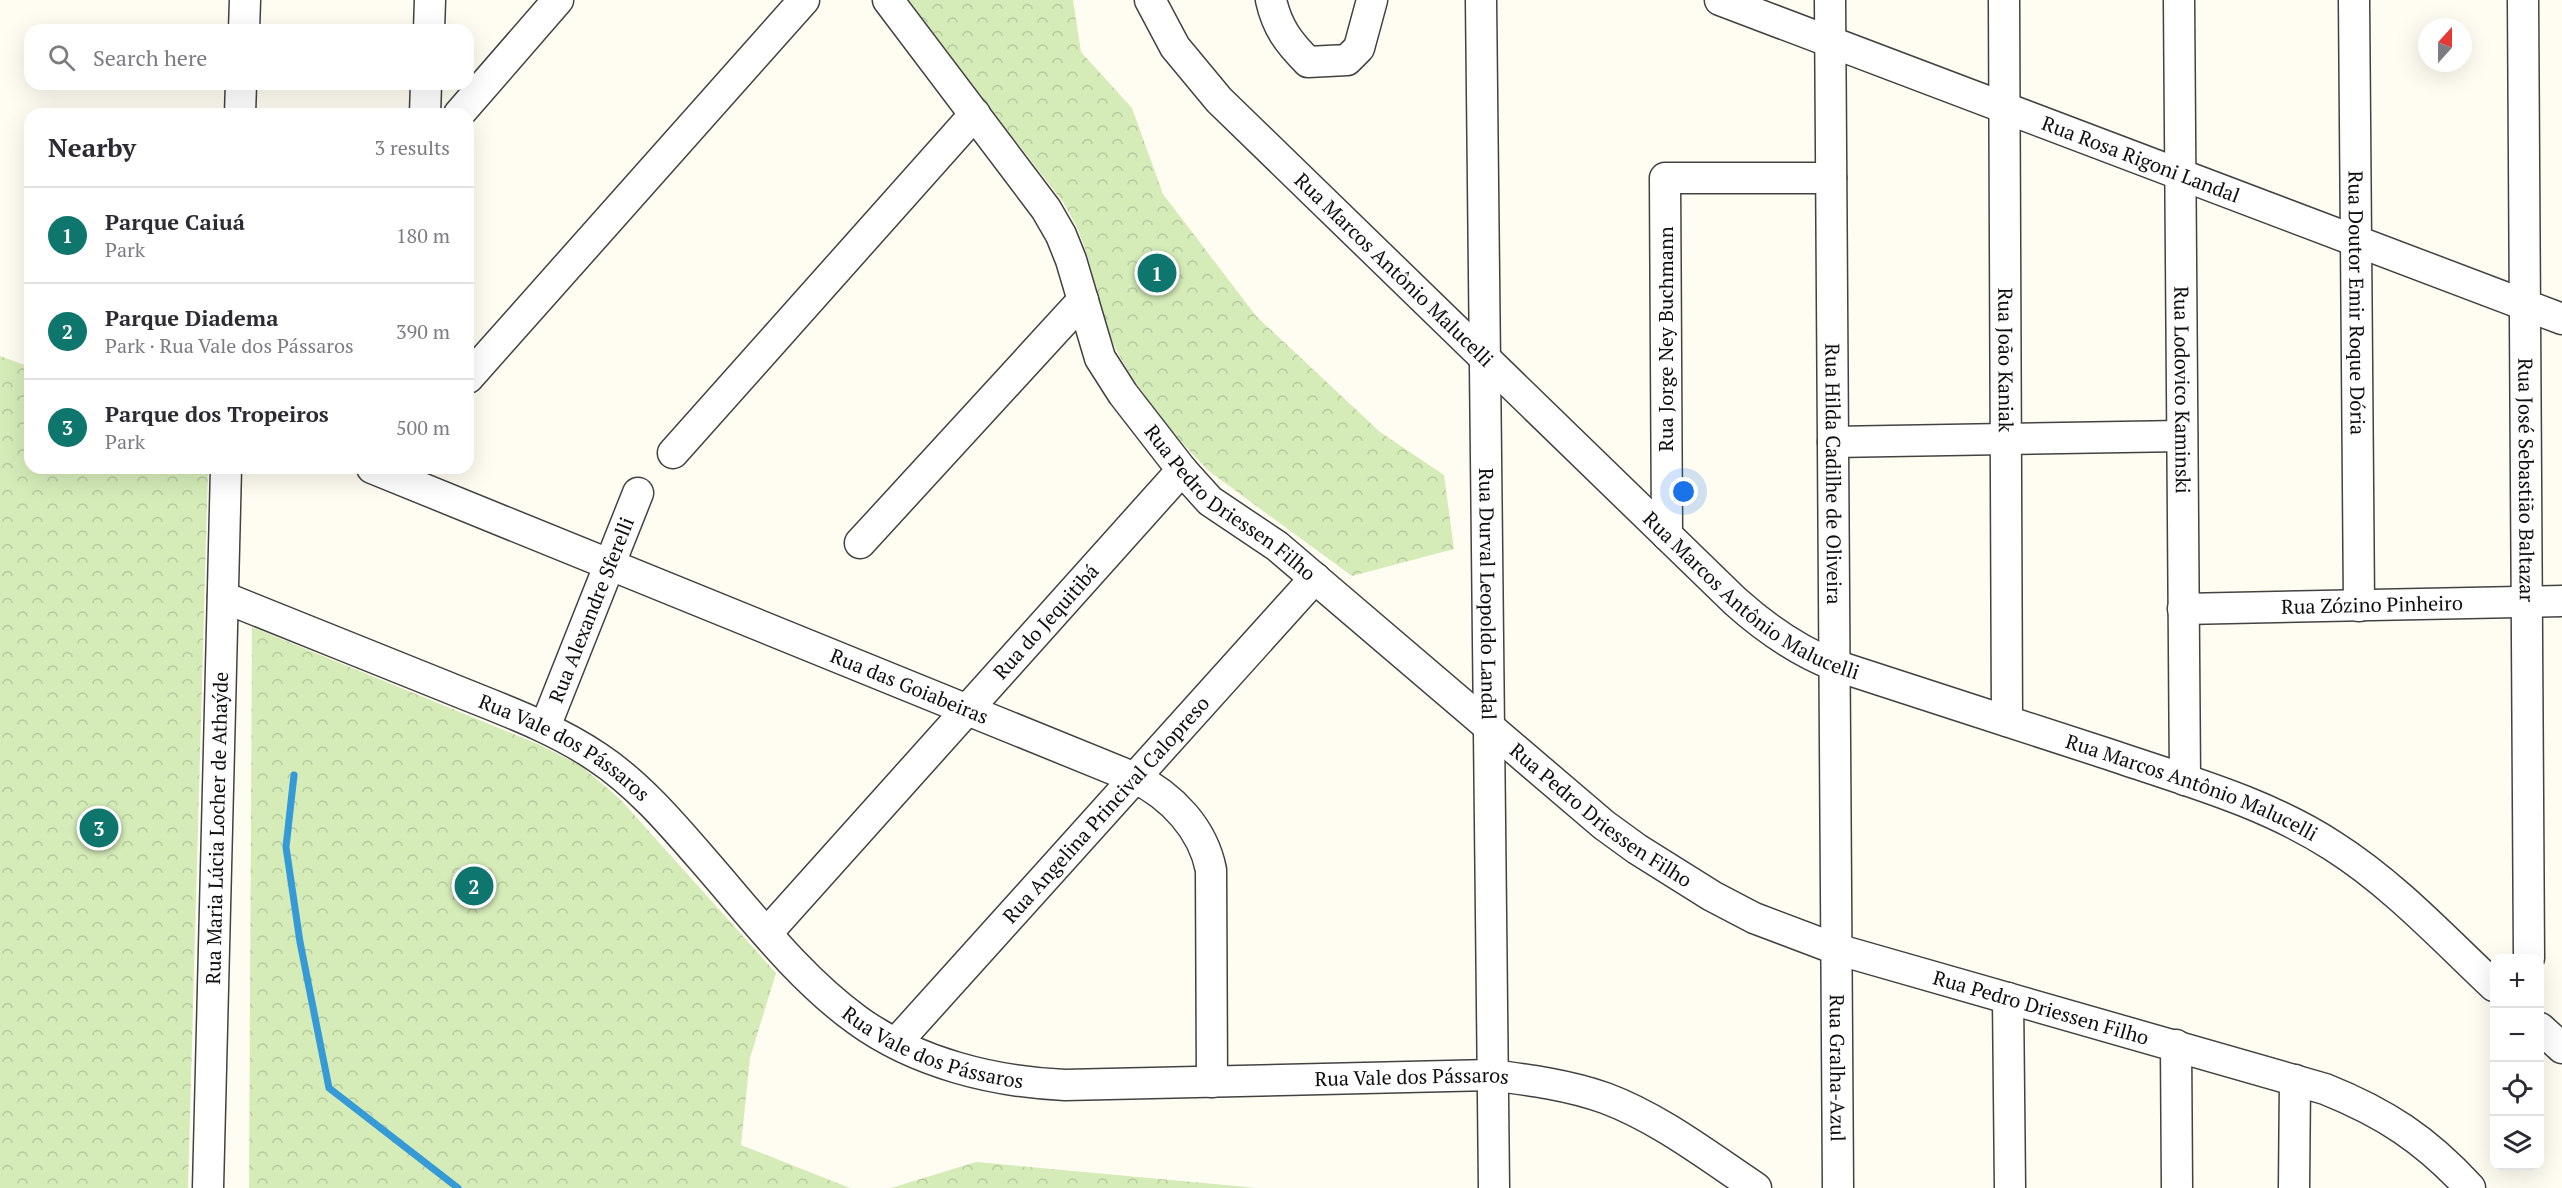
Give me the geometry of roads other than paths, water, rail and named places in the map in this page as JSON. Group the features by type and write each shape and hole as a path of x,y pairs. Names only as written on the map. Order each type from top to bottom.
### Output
{"street":[{"path":"244,24 245,0"},
{"path":"429,24 430,0"},
{"path":"464,108 558,0"},
{"path":"474,371 804,0"},
{"name":"Rua Pedro Driessen Filho","path":"888,0 1046,209 1061,235 1071,260 1100,358 1110,375 1182,470 1218,508 1277,546 1604,825 1673,873 1754,918 1836,949 2295,1080 2368,1106 2407,1130 2439,1156 2470,1188"},
{"name":"Rua Marcos Antônio Malucelli","path":"1150,0 1175,47 1219,100 1735,601 1769,630 1804,652 1834,665 2185,780 2264,809 2297,825 2334,847 2387,887 2490,982"},
{"path":"1271,0 1276,22 1294,48 1308,62 1347,60 1359,48 1372,0"},
{"name":"Rua Durval Leopoldo Landal","path":"1481,0 1494,1188"},
{"name":"Rua Rosa Rigoni Landal","path":"1720,0 2562,319"},
{"name":"Rua Hilda Cadilhe de Oliveira","path":"1830,0 1836,949"},
{"name":"Rua João Kaniak","path":"2004,0 2007,722"},
{"name":"Rua Lodovico Kaminski","path":"2179,0 2185,780"},
{"name":"Rua Doutor Emir Roque Dória","path":"2354,0 2359,606"},
{"name":"Rua José Sebastião Baltazar","path":"2523,0 2529,954"},
{"path":"240,108 242,90"},
{"path":"425,108 426,90"},
{"path":"673,453 975,114"},
{"name":"Rua Jorge Ney Buchmann","path":"1667,535 1665,178 1831,178"},
{"path":"860,543 1083,300"},
{"path":"1833,442 2182,436"},
{"name":"Rua do Jequitibá","path":"767,933 1182,470"},
{"name":"Rua Maria Lúcia Locher de Athaýde","path":"208,1188 226,474"},
{"name":"Rua das Goiabeiras","path":"387,474 1135,777 1165,796 1198,834 1208,853 1213,886 1212,1083"},
{"name":"Rua Alexandre Sferelli","path":"545,727 638,492"},
{"name":"Rua Angelina Princival Calopreso","path":"896,1043 1315,578"},
{"name":"Rua Vale dos Pássaros","path":"223,597 545,727 599,758 626,779 686,840 795,965 838,1005 878,1034 920,1054 976,1072 1041,1084 1212,1083 1491,1076 1570,1087 1606,1099 1643,1116 1756,1188"},
{"name":"Rua Zózino Pinheiro","path":"2183,609 2562,601"},
{"name":"Rua Gralha-Azul","path":"1836,949 1838,1188"},
{"path":"2008,998 2010,1188"},
{"path":"2544,1032 2562,1048"},
{"path":"2176,1045 2177,1188"},
{"path":"2294,1188 2295,1080"}],"waterway":[{"path":"294,775 286,847 300,942 329,1088 458,1188"}],"place":[{"name":"Parque Caiuá","path":"1157,273"},
{"name":"Parque dos Tropeiros","path":"99,828"},
{"name":"Parque Diadema","path":"474,886"}]}
